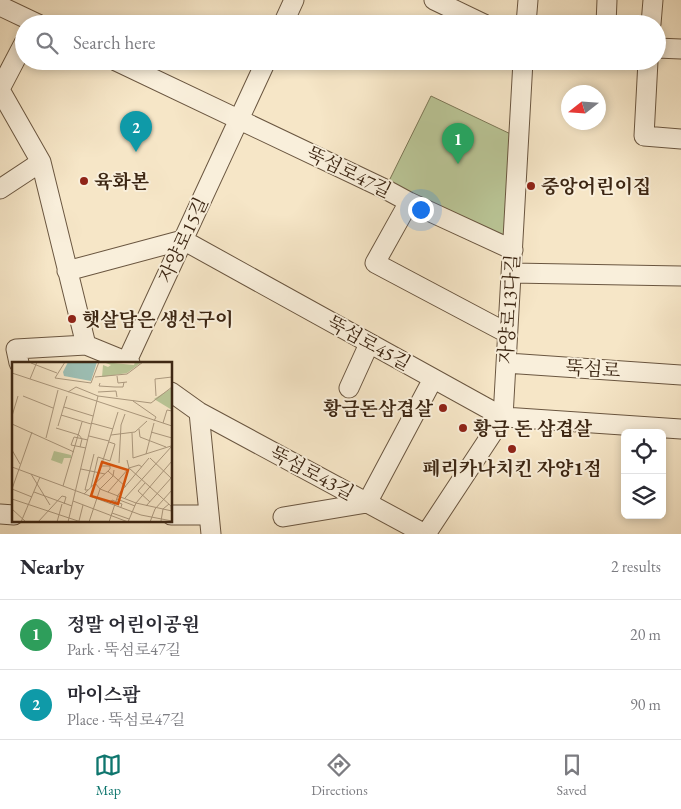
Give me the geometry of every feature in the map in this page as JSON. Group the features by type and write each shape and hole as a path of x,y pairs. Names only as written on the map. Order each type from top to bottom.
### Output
{"street":[{"path":"287,15 294,0"},
{"path":"434,0 465,15"},
{"path":"527,15 528,0"},
{"path":"606,15 607,0"},
{"path":"652,15 653,0"},
{"path":"0,6 19,15"},
{"path":"666,48 681,49"},
{"path":"15,61 0,90 41,162 86,345"},
{"name":"뚝섬로47길","path":"135,70 513,250"},
{"path":"239,120 262,70"},
{"name":"자양로13다길","path":"503,417 523,70"},
{"path":"648,70 644,136 681,139"},
{"name":"자양로15길","path":"18,356 86,345 128,362 239,120"},
{"path":"0,189 41,162"},
{"path":"409,202 375,263 507,333"},
{"path":"68,271 183,240"},
{"name":"뚝섬로45길","path":"183,240 503,417 681,429"},
{"path":"512,273 681,276"},
{"path":"349,388 369,344"},
{"name":"뚝섬로","path":"506,363 681,375"},
{"path":"283,517 367,503 433,379"},
{"path":"172,393 199,412 211,534"},
{"name":"뚝섬로43길","path":"199,412 425,534"},
{"path":"425,534 503,417"},
{"path":"172,515 209,515"}],"green space":[{"path":"431,96 519,138 513,250 385,189"}],"place":[{"name":"마이스팜","path":"136,152"},
{"name":"정말 어린이공원","path":"458,164"},
{"name":"육화본","path":"84,181"},
{"name":"중앙어린이집","path":"531,186"},
{"name":"햇살담은 생선구이","path":"72,319"},
{"name":"황금돈삼겹살","path":"443,408"},
{"name":"황금 돈 삼겹살","path":"463,428"},
{"name":"페리카나치킨 자양1점","path":"512,449"}]}
